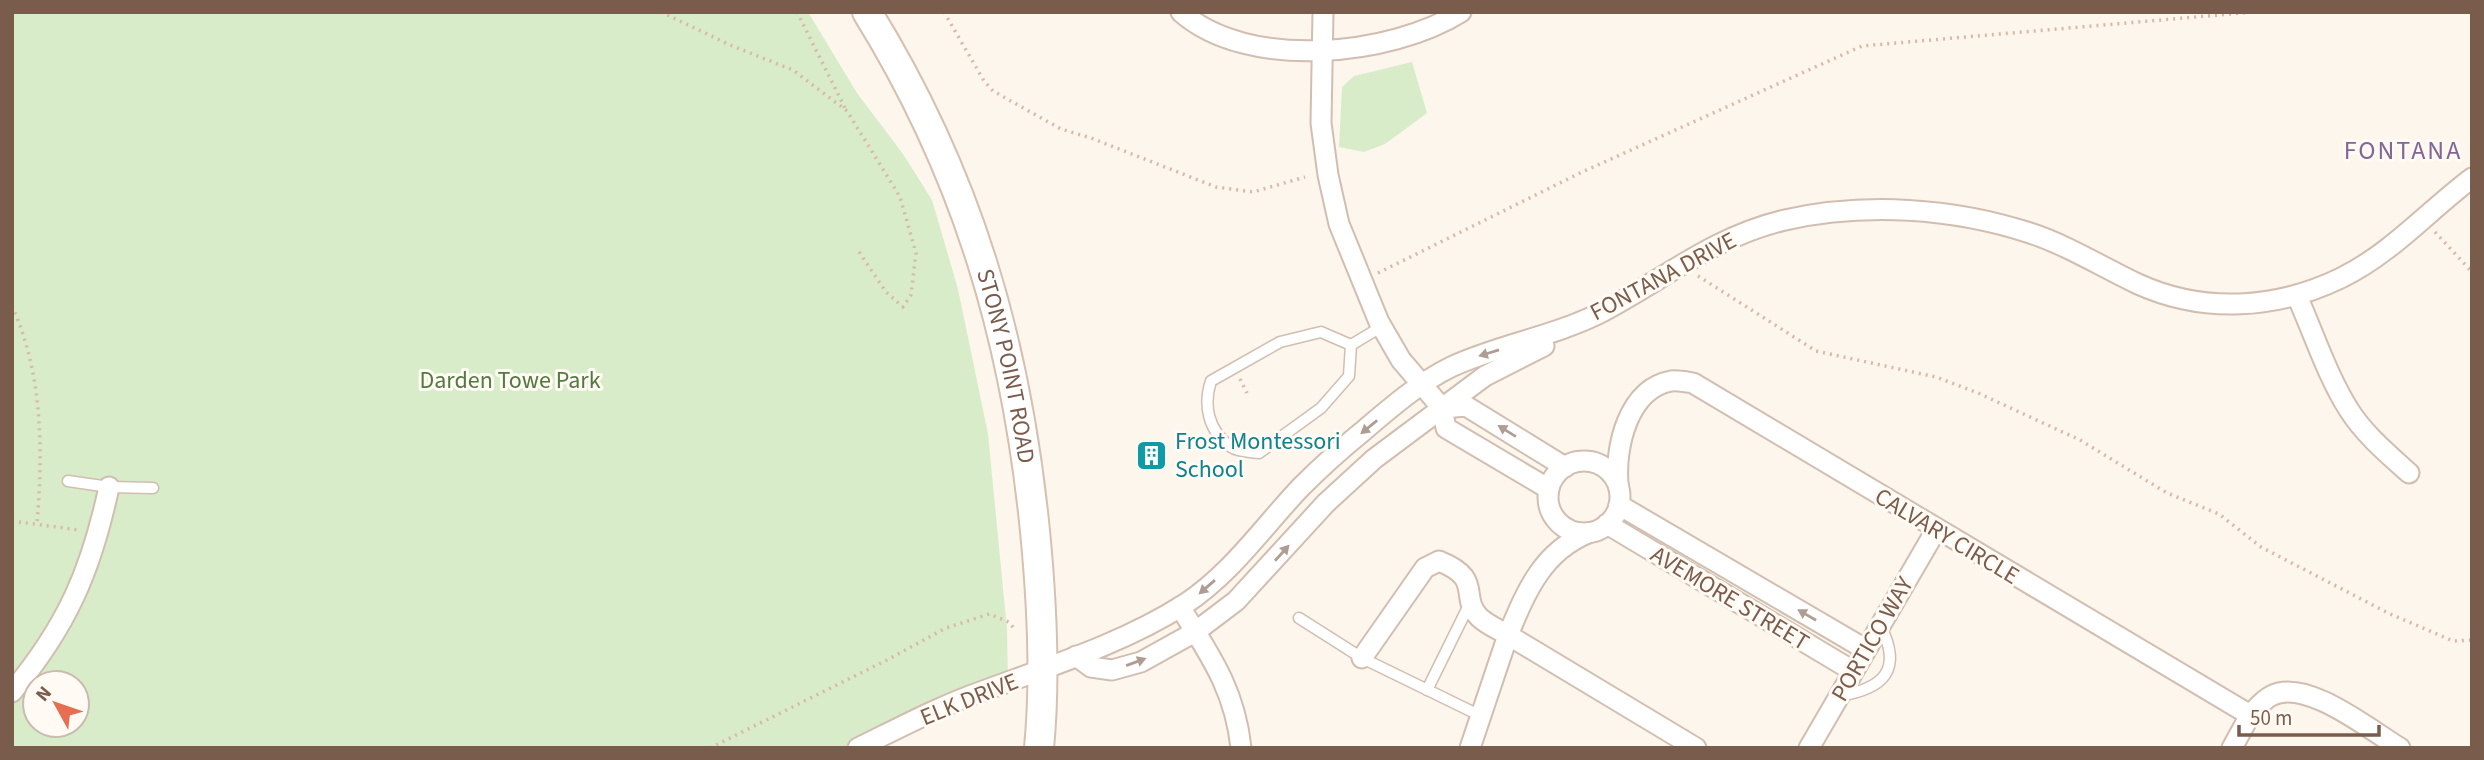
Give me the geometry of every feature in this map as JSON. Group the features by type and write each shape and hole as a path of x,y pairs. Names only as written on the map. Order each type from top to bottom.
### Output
{"main road":[{"name":"STONY POINT ROAD","path":"867,12 936,137 969,217 988,274 1027,449 1039,570 1043,671 1039,748"}],"street":[{"path":"1181,12 1218,34 1242,41 1271,48 1322,50 1385,43 1410,36 1459,13"},
{"path":"1323,12 1320,101 1328,176 1342,235 1381,327 1401,360 1442,408 1446,428 1549,498 1559,523 1569,530 1588,533"},
{"name":"FONTANA DRIVE","path":"1076,656 1180,607 1225,571 1332,458 1447,369 1545,336 1599,313 1661,274 1735,236 1784,220 1840,212 1944,213 1980,219 2055,243 2144,286 2205,304 2240,305 2297,296 2342,278 2374,259 2472,178"},
{"path":"2297,296 2330,374 2350,412 2375,442 2409,473"},
{"path":"1076,656 1091,667 1103,671 1112,670 1141,662 1195,632 1236,601 1326,503 1374,459 1485,376 1574,331 1599,313"},
{"name":"CALVARY CIRCLE","path":"1618,483 1616,465 1624,430 1642,396 1671,381 1693,383 2250,715"},
{"path":"1442,408 1466,406 1571,465"},
{"name":"CALVARY CIRCLE","path":"1571,465 1593,454 1624,430"},
{"path":"1470,748 1508,635 1544,562 1549,539 1552,480 1571,465 1594,462 1604,467 1618,483 1619,505 1607,524 1572,540 1544,562"},
{"path":"12,692 53,640 85,575 99,533 109,487"},
{"name":"AVEMORE STREET","path":"1619,505 1865,649"},
{"name":"AVEMORE STREET","path":"1607,524 1853,671"},
{"name":"PORTICO WAY","path":"1809,748 1936,530"},
{"path":"1362,658 1425,568 1432,562 1447,564 1465,577 1470,586 1470,603 1479,617 1696,748"},
{"path":"1180,607 1222,674 1232,701 1241,748"},
{"name":"ELK DRIVE","path":"858,748 983,691 1043,671 1076,656"},
{"path":"2231,748 2250,715 2271,696 2288,691 2312,695 2400,748"}],"lane":[{"path":"1351,345 1381,327"},
{"path":"1321,332 1351,345 1349,376 1321,408 1259,453 1232,448 1213,426 1205,401 1211,381 1280,342 1321,332"},
{"path":"68,481 109,487 153,488"},
{"path":"1427,690 1470,603"},
{"path":"1300,618 1362,658 1481,716"},
{"path":"1838,696 1860,693 1877,683 1886,673 1892,658 1891,645 1880,625"}],"path":[{"path":"661,12 730,45 793,70 847,111"},
{"path":"797,12 847,111 900,197 916,253 911,295 903,307 886,292 859,252"},
{"path":"944,12 984,81 993,91 1052,125 1216,187 1253,192 1305,177"},
{"path":"1361,282 1580,173 1862,46 2253,12"},
{"path":"2424,219 2472,272"},
{"path":"1698,276 1816,351 1936,377 1978,393 2080,440 2167,493 2219,514 2261,547 2388,613 2453,641 2472,640"},
{"path":"12,306 32,361 40,445 37,524"},
{"path":"12,521 99,533"},
{"path":"710,748 946,628 989,614 1009,622 1016,631"}],"green space":[{"name":"Darden Towe Park","path":"12,12 808,12 857,93 903,154 932,200 958,289 988,434 1007,629 1008,684 864,748 12,748"},
{"path":"1412,62 1427,113 1385,144 1364,152 1339,147 1342,87 1354,76"}],"place":[{"name":"Frost Montessori School","path":"1152,455"}],"district":[{"name":"FONTANA","path":"2403,150"}]}
